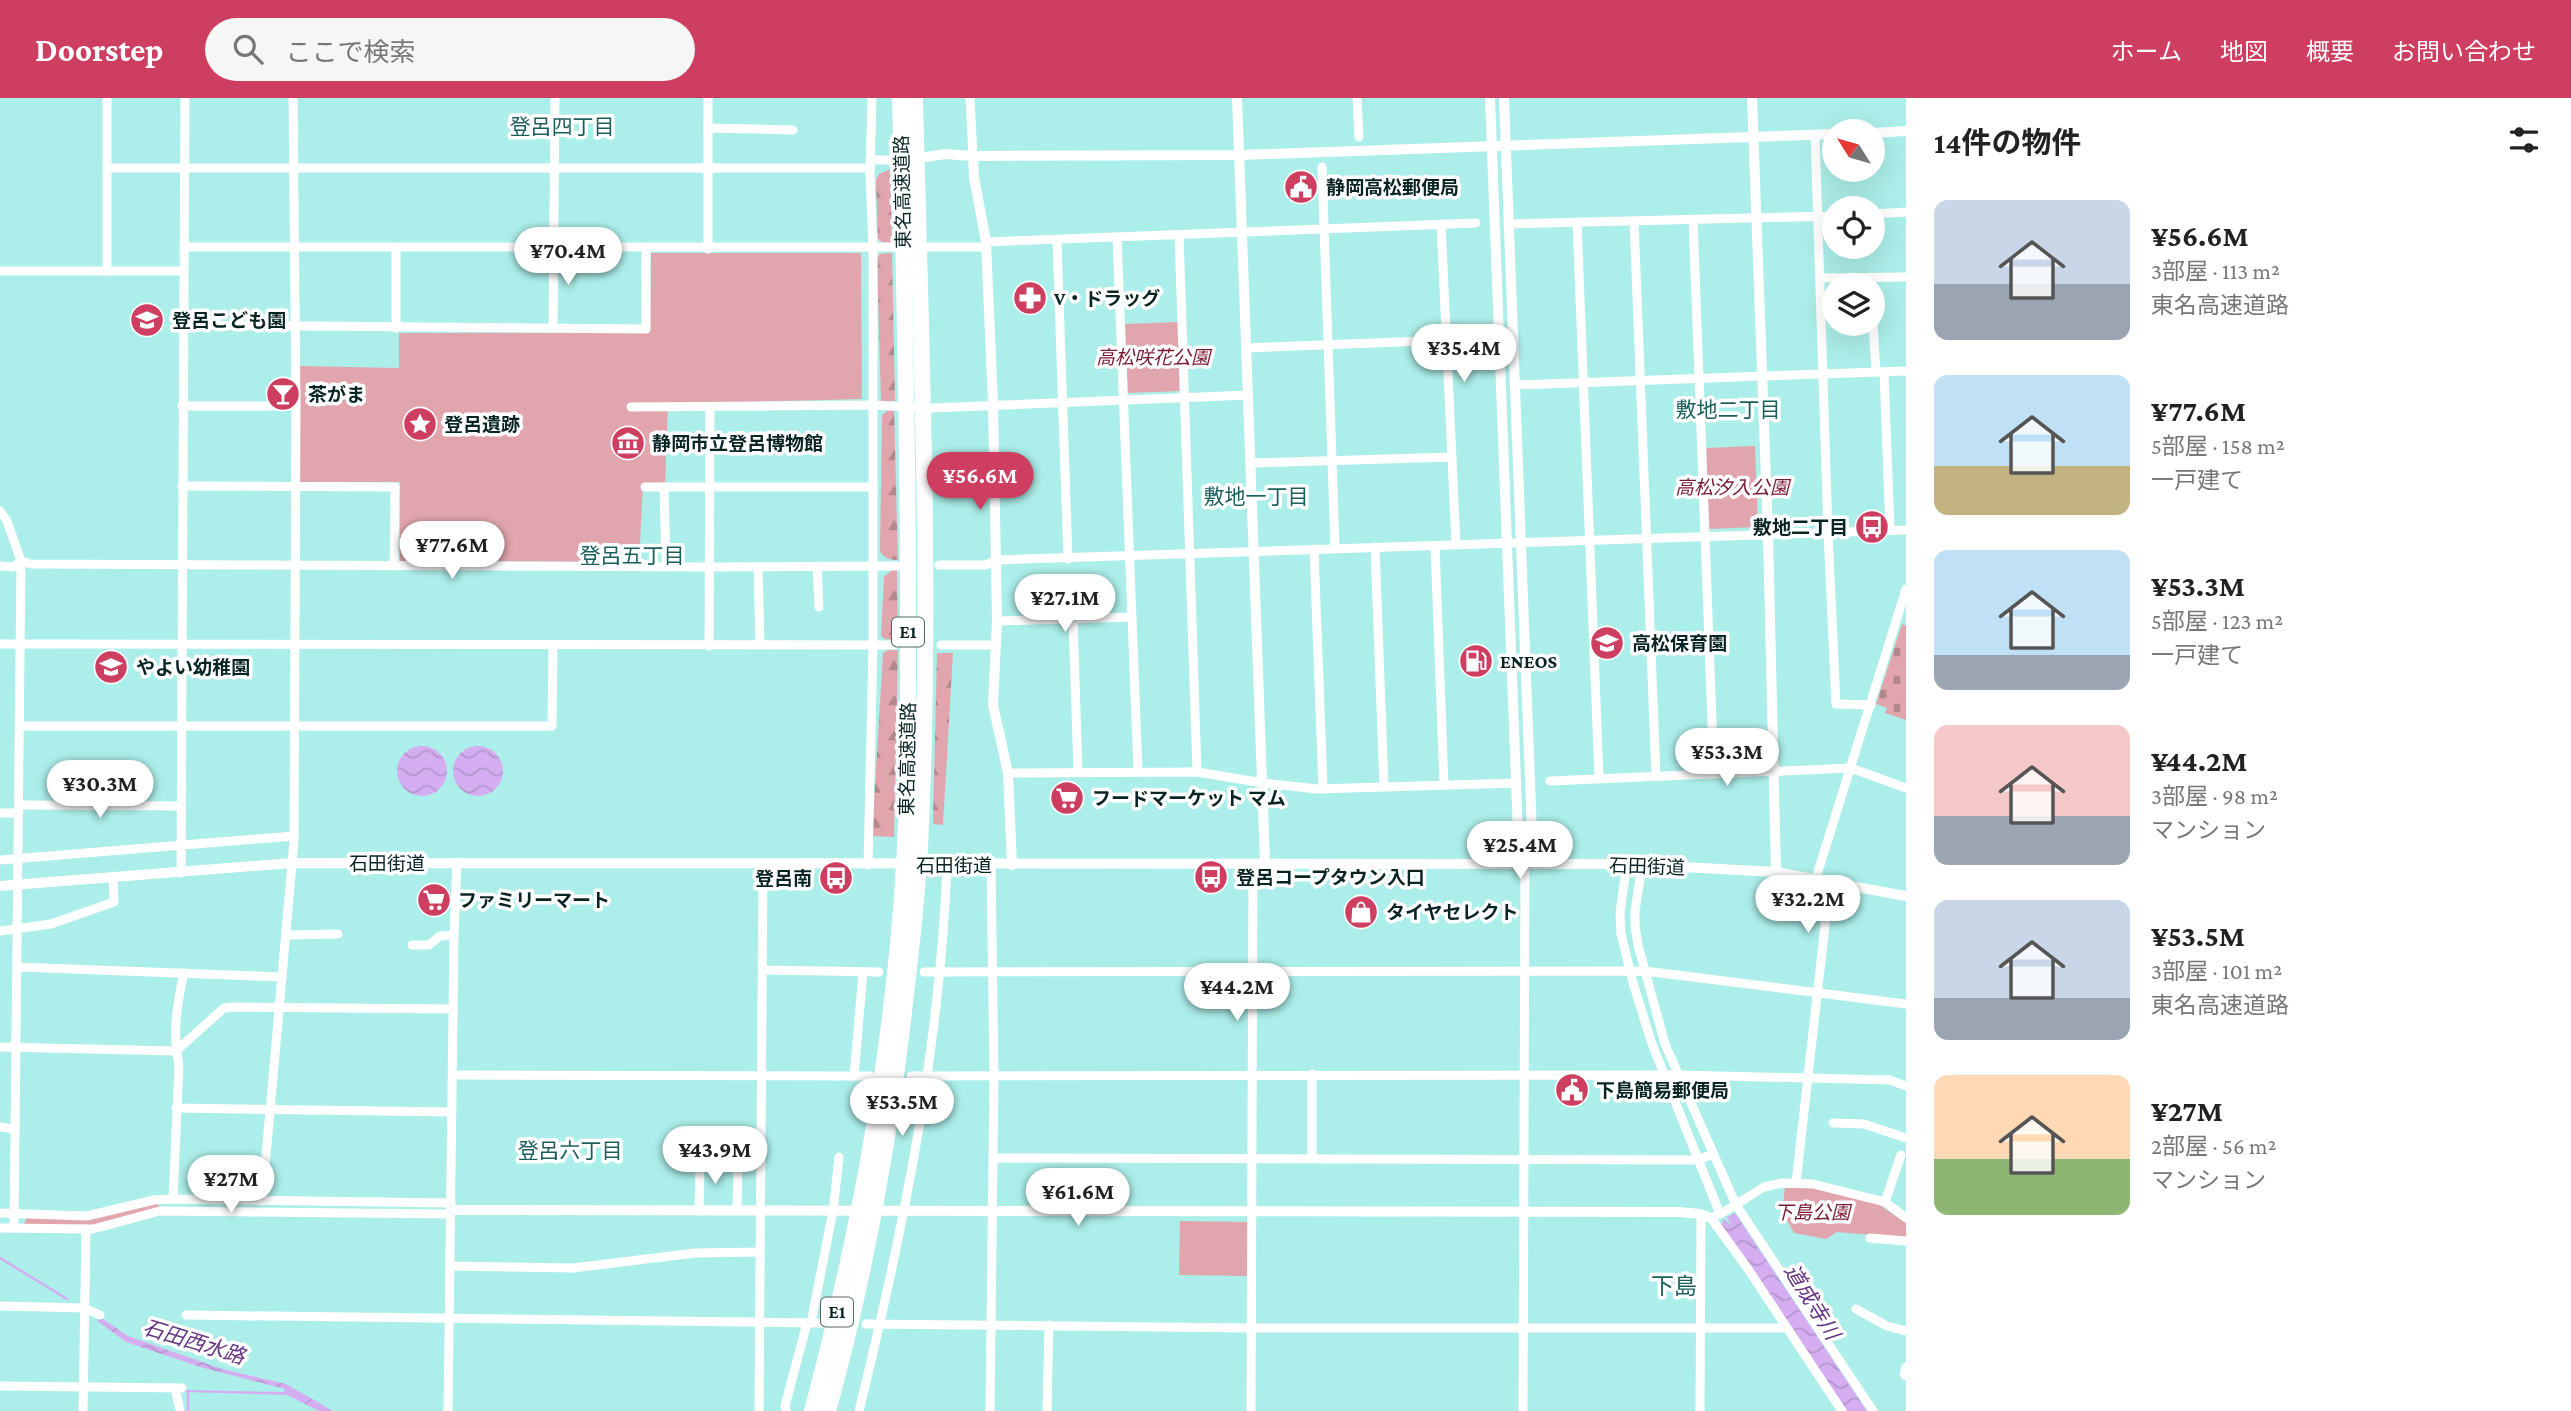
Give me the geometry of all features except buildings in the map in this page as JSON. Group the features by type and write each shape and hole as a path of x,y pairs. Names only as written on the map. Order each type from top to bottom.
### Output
{"highway":[{"name":"東名高速道路","path":"821,1408 861,1278 868,1200 898,1068 912,850 924,638 914,414 910,238 915,166 900,98"},
{"name":"東名高速道路","path":"908,140 915,98"}],"street":[{"path":"107,98 107,271"},
{"path":"181,873 185,98"},
{"path":"262,1201 294,836 296,727 293,566 296,406 293,98"},
{"path":"553,328 555,98"},
{"path":"708,98 708,249"},
{"path":"868,865 873,645 873,248 870,164 872,98"},
{"path":"970,98 974,177 986,245 993,404 997,621 993,705 1007,773 1012,865"},
{"path":"1237,98 1265,863"},
{"path":"1357,98 1359,137"},
{"path":"1490,98 1500,338 1532,834 1525,865 1523,973 1523,1411"},
{"path":"1504,98 1514,385 1513,543 1518,834 1525,865"},
{"path":"1752,98 1768,535 1776,872"},
{"path":"708,128 793,130"},
{"path":"1885,132 1906,131"},
{"path":"1815,135 1836,704 1871,705"},
{"path":"107,168 708,167 870,164 905,160 915,166 945,154 1240,155 1822,135"},
{"path":"1322,167 1335,548"},
{"path":"1885,213 1906,212"},
{"path":"1508,224 1822,216"},
{"path":"1693,219 1714,774"},
{"path":"1634,221 1656,776"},
{"path":"1577,222 1599,778"},
{"path":"184,247 873,248 1476,223"},
{"path":"1441,224 1456,545"},
{"path":"1179,235 1197,772"},
{"path":"1117,237 1138,771"},
{"path":"1057,241 1068,559"},
{"path":"396,247 396,328"},
{"path":"183,325 646,329 646,247"},
{"path":"0,271 183,271"},
{"path":"1885,279 1906,277"},
{"path":"1876,336 1890,530"},
{"path":"1247,348 1500,338"},
{"path":"1514,385 1906,371"},
{"path":"631,407 873,405 931,408 1249,395"},
{"path":"182,406 296,406"},
{"path":"709,646 710,407"},
{"path":"1251,463 1452,457"},
{"path":"182,486 395,487 394,566"},
{"path":"645,487 873,486"},
{"path":"664,487 666,567"},
{"path":"0,511 7,521 21,561 14,1228"},
{"path":"939,565 986,565 996,560 1906,530"},
{"path":"1435,546 1444,785"},
{"path":"1375,547 1384,787"},
{"path":"1314,549 1322,789"},
{"path":"0,566 13,566 21,561 31,564 293,566 897,566"},
{"path":"817,566 819,607"},
{"path":"758,567 760,645"},
{"path":"1816,878 1901,620 1906,589"},
{"path":"997,621 1132,617"},
{"path":"1073,619 1078,772"},
{"path":"0,644 895,645"},
{"path":"941,645 996,645"},
{"path":"20,726 552,726 553,646"},
{"path":"1550,780 1851,768 1906,788"},
{"path":"1007,773 1197,772 1322,789 1517,783"},
{"path":"0,813 19,809 181,806"},
{"path":"0,860 294,836"},
{"path":"448,1411 457,862"},
{"name":"石田街道","path":"0,886 292,863 1627,864 1776,872 1906,897"},
{"path":"1251,1411 1252,863"},
{"path":"859,1411 904,1211 928,1075 945,922 947,864"},
{"path":"1627,864 1620,912 1621,934 1630,973 1652,1044 1698,1160 1711,1215 1700,1328 1700,1411"},
{"path":"759,1411 763,865"},
{"path":"990,1411 994,1075 992,865"},
{"path":"1642,865 1635,926 1665,1044 1736,1205 1873,1411"},
{"path":"0,931 51,924 114,902 113,878"},
{"path":"1796,1183 1830,881"},
{"path":"286,934 338,934"},
{"path":"412,945 429,945 440,936 454,935"},
{"path":"18,967 282,977"},
{"path":"763,970 879,972"},
{"path":"924,972 1645,971 1906,1004"},
{"path":"854,1076 863,972"},
{"path":"170,1212 179,1065 176,1051 177,1005 184,973"},
{"path":"0,1047 176,1051 224,1008 453,1009"},
{"path":"1312,1074 1312,1158"},
{"path":"453,1075 870,1076"},
{"path":"911,1076 1679,1075 1890,1080 1906,1086"},
{"path":"177,1108 452,1112"},
{"path":"1833,1123 1864,1124 1906,1140 1903,1156 1885,1202"},
{"path":"0,1128 15,1129"},
{"path":"993,1158 1698,1160 1713,1154"},
{"path":"786,1411 785,1406 809,1323 833,1211 839,1157"},
{"path":"699,1211 700,1161"},
{"path":"737,1211 738,1163"},
{"path":"0,1228 86,1230 160,1211 451,1209 1680,1212 1711,1215 1736,1205 1773,1184 1796,1183 1813,1184 1885,1202 1906,1219"},
{"path":"0,1213 87,1216 153,1200 172,1199 451,1209"},
{"path":"1711,1215 1842,1411"},
{"path":"83,1411 86,1230"},
{"path":"1870,1238 1906,1241"},
{"path":"450,1266 573,1268 695,1253 759,1252"},
{"path":"0,1306 84,1308 100,1315"},
{"path":"1856,1309 1887,1326 1906,1331"},
{"path":"186,1315 824,1323"},
{"path":"866,1324 1252,1328 1787,1328"},
{"path":"1047,1411 1049,1325"},
{"path":"1906,1367 1906,1376"},
{"path":"0,1386 179,1388 180,1411"}],"green space":[{"path":"890,169 892,243 885,244 878,239 876,180 879,174"},
{"path":"651,253 861,253 862,399 668,404 665,486 643,485 639,562 400,561 400,482 299,482 299,366 399,368 399,333 650,333"},
{"path":"892,253 895,401 881,402 877,258 880,254"},
{"name":"高松咲花公園","path":"1178,322 1181,391 1128,393 1125,324"},
{"path":"894,410 898,560 887,558 880,551 882,415"},
{"name":"高松汐入公園","path":"1755,446 1758,527 1709,529 1706,448"},
{"path":"892,570 897,570 898,641 881,636 884,577"},
{"path":"1902,624 1906,626 1906,720 1885,713 1887,708 1876,704"},
{"path":"898,650 894,837 872,836 883,653"},
{"path":"937,653 953,653 943,825 933,824"},
{"name":"下島公園","path":"1812,1187 1877,1203 1906,1223 1906,1238 1837,1232 1826,1239 1794,1233 1782,1211 1785,1188"},
{"path":"158,1203 159,1208 91,1227 24,1224 27,1217 81,1219"},
{"path":"1180,1221 1248,1222 1248,1276 1179,1275"}],"water":[{"path":"422,746 440,753 447,771 440,789 422,796 404,789 397,771 404,753"},
{"path":"478,746 496,753 503,771 496,789 478,796 460,789 453,771 460,753"},
{"path":"1735,1213 1867,1411 1847,1411 1720,1226 1724,1219 1732,1226 1727,1217"},
{"path":"100,1317 128,1336 222,1369 286,1384 333,1411 319,1411 287,1395 185,1392 284,1392 285,1389 200,1367 126,1342 97,1321"}],"waterway":[{"path":"0,1258 67,1299"},
{"path":"188,1391 188,1411"}],"place":[{"name":"静岡高松郵便局","path":"1301,187"},
{"name":"V・ドラッグ","path":"1030,298"},
{"name":"登呂こども園","path":"147,320"},
{"name":"茶がま","path":"283,394"},
{"name":"登呂遺跡","path":"420,424"},
{"name":"静岡市立登呂博物館","path":"628,443"},
{"name":"敷地二丁目","path":"1872,527"},
{"name":"高松保育園","path":"1607,643"},
{"name":"ENEOS","path":"1476,661"},
{"name":"やよい幼稚園","path":"111,667"},
{"name":"フードマーケット マム","path":"1067,798"},
{"name":"登呂コープタウン入口","path":"1211,877"},
{"name":"登呂南","path":"836,878"},
{"name":"ファミリーマート","path":"434,900"},
{"name":"タイヤセレクト","path":"1361,912"},
{"name":"下島簡易郵便局","path":"1572,1090"}],"district":[{"name":"登呂四丁目","path":"562,127"},
{"name":"敷地二丁目","path":"1728,410"},
{"name":"敷地一丁目","path":"1256,497"},
{"name":"登呂五丁目","path":"632,556"},
{"name":"登呂六丁目","path":"570,1151"},
{"name":"下島","path":"1674,1286"}],"water label":[{"name":"道成寺川","path":"1812,1302"},
{"name":"石田西水路","path":"194,1342"}]}
